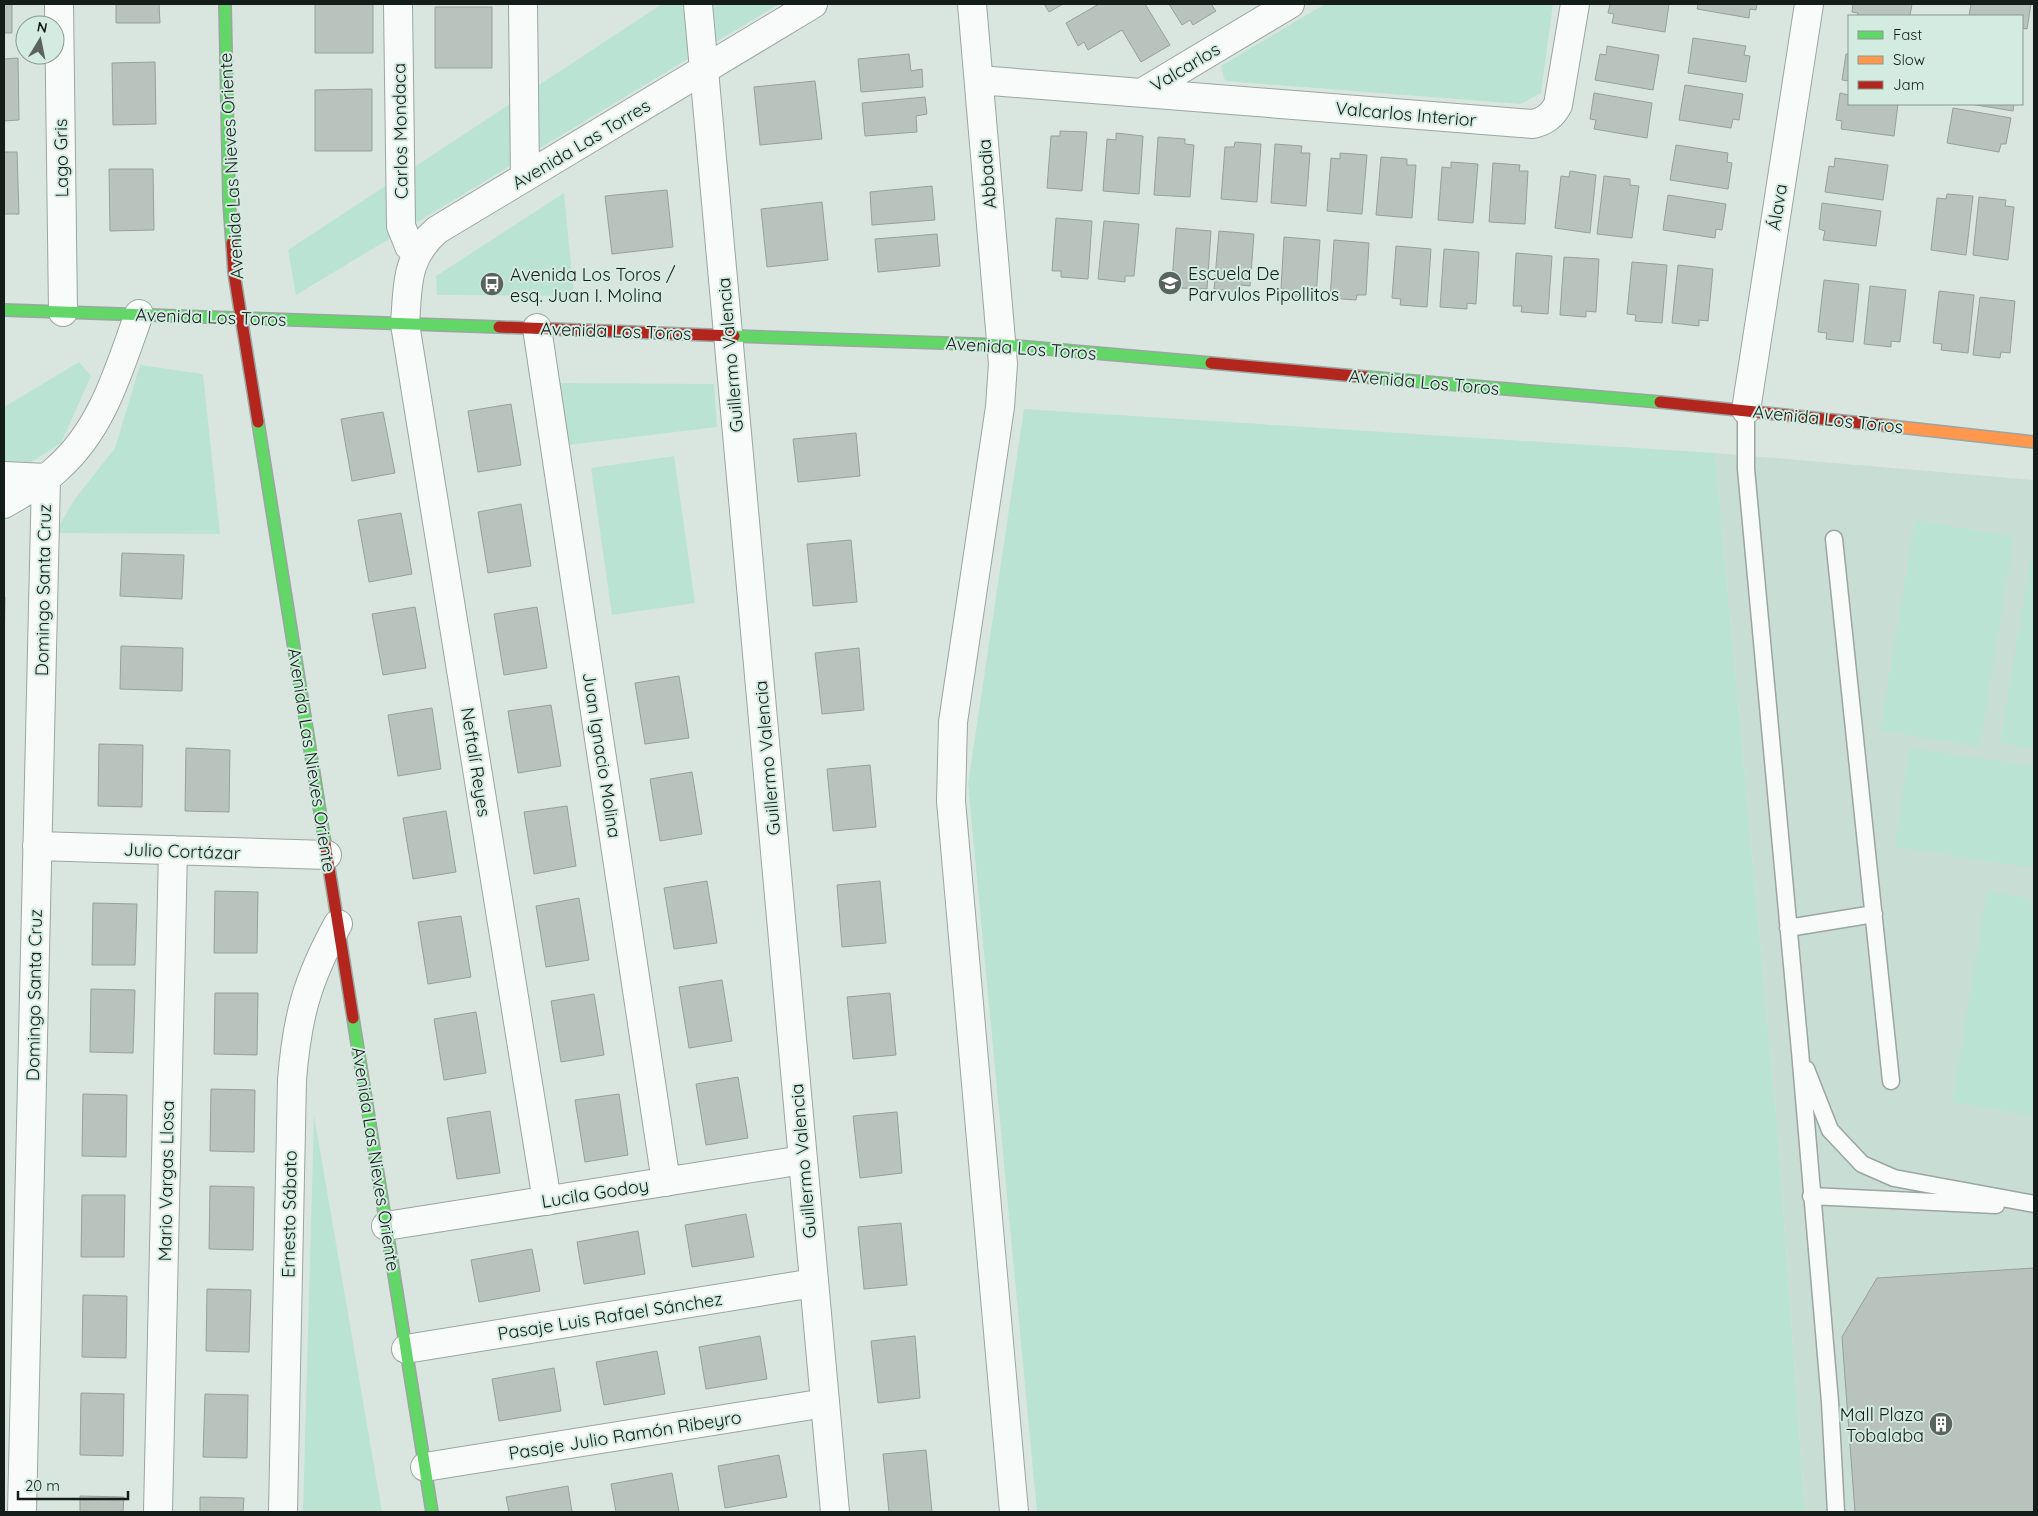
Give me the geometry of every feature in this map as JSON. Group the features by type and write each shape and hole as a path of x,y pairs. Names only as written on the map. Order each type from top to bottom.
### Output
{"main road":[{"name":"Avenida Las Nieves Oriente","path":"225,4 230,226 234,273 432,1512"},
{"name":"Avenida Los Toros","path":"4,310 1003,345 1746,410 2034,442"}],"street":[{"name":"Lago Gris","path":"59,4 63,312"},
{"name":"Carlos Mondaca","path":"398,4 401,226 406,241 416,254"},
{"path":"523,4 525,176"},
{"name":"Guillermo Valencia","path":"698,4 835,1512"},
{"name":"Avenida Las Torres","path":"405,324 408,280 416,254 425,240 436,230 813,4"},
{"name":"Abbadia","path":"972,4 1003,345 1000,407 954,722 951,792 953,839 1014,1512"},
{"name":"Valcarlos","path":"979,80 1143,92 1290,4"},
{"name":"Valcarlos Interior","path":"1143,92 1533,124 1548,118 1554,113 1558,105 1575,4"},
{"name":"Álava","path":"1746,410 1809,4"},
{"path":"4,504 58,469 80,446 93,428 104,408 139,314"},
{"name":"Neftalí Reyes","path":"405,324 547,1201"},
{"name":"Juan Ignacio Molina","path":"537,328 666,1182"},
{"path":"4,476 46,478"},
{"name":"Domingo Santa Cruz","path":"22,1512 14,1431 37,846 46,478"},
{"name":"Julio Cortázar","path":"37,846 327,855"},
{"name":"Mario Vargas Llosa","path":"158,1512 173,850"},
{"name":"Ernesto Sábato","path":"283,1512 292,1080 295,1042 303,1004 312,976 338,924"},
{"name":"Lucila Godoy","path":"386,1226 803,1160"},
{"name":"Pasaje Luis Rafael Sánchez","path":"406,1348 814,1283"},
{"name":"Pasaje Julio Ramón Ribeyro","path":"425,1467 825,1403"}],"lane":[{"path":"1746,410 1746,470 1800,1051 1830,1402 1836,1512"},
{"path":"1834,539 1891,1081"},
{"path":"1788,928 1874,914"},
{"path":"1800,1051 1830,1130 1862,1164 1894,1178 2034,1206"},
{"path":"1811,1196 2034,1206"}],"shaded area":[{"path":"1715,453 2034,480 2034,1512 1805,1512 1778,1136"}],"green space":[{"path":"662,4 779,4 296,295 288,250"},
{"path":"1325,4 1553,4 1541,93 1521,104 1225,81 1221,66"},
{"path":"564,193 574,296 437,295 436,276"},
{"path":"79,362 91,376 61,443 4,480 4,407"},
{"path":"140,365 203,374 220,534 55,533 74,500 115,448"},
{"path":"558,383 714,384 717,427 568,445"},
{"path":"1024,409 1715,453 1778,1136 1805,1512 1037,1512 968,784"},
{"path":"674,456 695,603 612,615 591,468"},
{"path":"1915,520 2014,537 1980,747 1880,730"},
{"path":"2034,537 2034,749 2000,743"},
{"path":"1909,748 2034,766 2034,868 1895,847"},
{"path":"1987,891 2034,899 2034,1116 1952,1102"},
{"path":"314,1115 382,1512 303,1512"}],"building":[{"path":"4,4 12,4 12,33 4,33"},
{"path":"116,4 159,4 160,23 116,23"},
{"path":"315,4 373,4 373,53 315,53"},
{"path":"1044,4 1063,4 1049,12"},
{"path":"1099,4 1145,4 1170,45 1141,62 1122,30 1088,50 1084,42 1078,46 1066,23"},
{"path":"1169,4 1211,4 1216,11 1193,25 1190,20 1182,25"},
{"path":"1610,4 1669,4 1665,32 1612,23 1614,14 1608,13"},
{"path":"1698,4 1757,4 1756,10 1750,9 1749,18 1697,9"},
{"path":"1853,4 1912,4 1910,15 1857,15 1858,13 1852,12"},
{"path":"1971,4 2031,4 2027,29 2023,28 2023,15 1969,15"},
{"path":"435,7 492,7 492,68 435,68"},
{"path":"1693,38 1746,46 1744,55 1750,56 1746,82 1688,73"},
{"path":"1607,46 1659,55 1653,90 1595,80 1600,54 1606,55"},
{"path":"909,54 911,71 922,69 923,87 861,92 858,59"},
{"path":"1846,54 1848,54 1848,81 1842,80"},
{"path":"15,58 15,65 18,65 19,120 4,121 4,59"},
{"path":"155,62 156,124 113,125 112,63"},
{"path":"815,81 822,139 760,145 754,87"},
{"path":"1685,85 1743,94 1739,120 1733,119 1731,128 1679,120"},
{"path":"372,89 372,151 315,151 315,90"},
{"path":"1594,93 1652,103 1647,138 1594,129 1596,120 1590,119"},
{"path":"1840,93 1848,95 1848,105 1898,105 1894,136 1841,129 1842,121 1836,120"},
{"path":"925,97 927,114 916,116 917,132 865,136 862,103"},
{"path":"1976,105 2014,105 2013,111"},
{"path":"1953,108 2011,118 2006,144 2001,144 1999,152 1947,143"},
{"path":"1060,131 1087,132 1082,191 1047,188 1051,136 1060,136"},
{"path":"1116,133 1143,136 1139,194 1103,191 1107,139 1116,140"},
{"path":"1158,137 1185,139 1185,144 1194,145 1190,197 1154,195"},
{"path":"1235,142 1261,144 1257,202 1221,199 1225,147 1234,147"},
{"path":"1275,144 1302,146 1301,153 1310,153 1306,206 1271,203"},
{"path":"1676,145 1728,153 1727,162 1732,163 1728,189 1670,180"},
{"path":"4,152 17,152 19,214 4,214"},
{"path":"1340,153 1367,155 1362,214 1327,211 1331,158 1340,159"},
{"path":"1381,157 1407,159 1407,165 1416,165 1412,218 1376,215"},
{"path":"1835,158 1888,165 1883,200 1825,192 1829,166 1834,167"},
{"path":"1451,162 1478,164 1473,223 1438,220 1442,167 1451,168"},
{"path":"1493,163 1520,165 1519,171 1528,171 1525,224 1489,222"},
{"path":"109,169 153,169 154,230 110,231"},
{"path":"1570,171 1596,175 1590,233 1555,228 1561,176 1569,177"},
{"path":"1604,176 1630,179 1630,185 1639,186 1632,238 1597,234"},
{"path":"932,186 935,220 872,225 870,192"},
{"path":"667,190 673,247 612,254 605,196"},
{"path":"1947,194 1973,196 1966,255 1931,250 1937,198 1946,199"},
{"path":"1668,195 1726,204 1722,230 1716,229 1715,238 1663,230"},
{"path":"1979,197 2006,200 2005,206 2014,207 2008,260 1973,255"},
{"path":"822,202 828,260 767,267 761,209"},
{"path":"1822,203 1881,211 1876,246 1823,240 1825,231 1819,229"},
{"path":"1056,218 1092,221 1088,279 1061,277 1061,271 1052,271"},
{"path":"1104,221 1139,224 1134,276 1125,276 1125,282 1098,279"},
{"path":"1176,228 1211,231 1207,289 1180,288 1181,282 1172,281"},
{"path":"1219,231 1254,234 1250,286 1241,285 1241,292 1214,289"},
{"path":"937,234 940,266 878,272 875,239"},
{"path":"1284,237 1320,240 1316,298 1290,296 1289,290 1281,289"},
{"path":"1334,240 1369,243 1366,295 1357,295 1356,300 1330,298"},
{"path":"1396,246 1431,249 1427,307 1400,305 1401,299 1392,298"},
{"path":"1444,249 1479,252 1476,304 1467,303 1467,309 1440,307"},
{"path":"1516,253 1552,256 1548,314 1521,312 1522,306 1513,306"},
{"path":"1564,257 1599,259 1596,312 1586,311 1586,317 1560,315"},
{"path":"1632,262 1667,265 1662,323 1635,321 1636,315 1627,314"},
{"path":"1678,265 1713,269 1708,321 1699,320 1699,326 1672,323"},
{"path":"1824,280 1859,284 1853,342 1826,339 1827,333 1818,332"},
{"path":"1870,286 1906,290 1900,342 1891,341 1891,347 1864,344"},
{"path":"1939,291 1974,295 1968,353 1941,350 1942,344 1933,343"},
{"path":"1980,297 2015,301 2010,353 2001,352 2000,358 1973,355"},
{"path":"511,404 521,465 478,472 468,411"},
{"path":"383,412 395,473 352,481 341,419"},
{"path":"856,433 860,476 798,482 793,439"},
{"path":"521,504 531,566 488,573 478,512"},
{"path":"401,513 412,574 369,582 358,520"},
{"path":"851,540 857,602 813,606 807,544"},
{"path":"122,553 184,555 182,599 120,596"},
{"path":"4,597 5,597 4,652"},
{"path":"415,607 426,668 383,675 372,614"},
{"path":"537,607 547,668 504,675 494,614"},
{"path":"121,646 183,648 182,691 120,689"},
{"path":"859,648 864,710 822,714 815,653"},
{"path":"679,676 689,738 645,744 635,683"},
{"path":"551,705 561,766 518,773 508,711"},
{"path":"432,708 441,769 398,776 388,715"},
{"path":"99,744 143,745 142,807 98,806"},
{"path":"186,748 230,750 229,812 185,811"},
{"path":"870,765 876,827 833,831 827,769"},
{"path":"692,772 702,834 660,841 650,779"},
{"path":"567,806 576,866 534,874 524,812"},
{"path":"446,811 456,872 413,879 403,818"},
{"path":"707,881 717,943 674,949 664,888"},
{"path":"880,881 886,943 842,947 837,885"},
{"path":"215,891 258,892 257,953 214,953"},
{"path":"579,898 589,960 546,967 536,906"},
{"path":"93,903 137,904 135,965 92,965"},
{"path":"461,916 471,977 428,984 418,922"},
{"path":"722,980 732,1041 689,1048 679,987"},
{"path":"91,989 135,990 133,1053 90,1052"},
{"path":"215,993 258,993 257,1055 214,1054"},
{"path":"890,993 896,1055 853,1059 847,997"},
{"path":"594,994 604,1055 561,1062 551,1001"},
{"path":"476,1012 486,1073 444,1080 434,1019"},
{"path":"738,1077 748,1138 706,1145 696,1084"},
{"path":"211,1089 255,1090 254,1152 210,1151"},
{"path":"83,1094 127,1095 126,1157 82,1156"},
{"path":"619,1094 628,1155 585,1162 575,1100"},
{"path":"490,1111 500,1173 457,1179 447,1118"},
{"path":"897,1112 902,1173 860,1178 853,1116"},
{"path":"210,1186 254,1187 253,1250 209,1249"},
{"path":"82,1195 125,1195 124,1257 81,1257"},
{"path":"746,1214 754,1257 692,1267 685,1225"},
{"path":"901,1223 907,1285 864,1289 858,1227"},
{"path":"638,1231 645,1274 584,1284 577,1242"},
{"path":"532,1249 540,1291 479,1302 471,1260"},
{"name":"Mall Plaza Tobalaba","path":"2034,1268 2034,1512 1855,1512 1842,1337 1877,1278"},
{"path":"207,1289 251,1290 249,1352 206,1351"},
{"path":"83,1295 127,1296 126,1358 82,1357"},
{"path":"760,1336 767,1379 706,1389 699,1347"},
{"path":"915,1336 920,1398 878,1403 871,1341"},
{"path":"657,1351 665,1394 604,1405 596,1362"},
{"path":"554,1368 561,1411 499,1421 492,1379"},
{"path":"81,1393 124,1394 123,1456 80,1455"},
{"path":"205,1394 248,1395 247,1458 203,1457"},
{"path":"926,1450 932,1512 889,1512 883,1454"},
{"path":"779,1455 787,1497 725,1508 718,1466"},
{"path":"672,1473 679,1512 616,1512 611,1484"},
{"path":"568,1486 572,1512 509,1512 506,1497"},
{"path":"80,1496 124,1497 123,1512 80,1512"},
{"path":"200,1497 244,1498 243,1512 200,1512"}],"traffic: fast":[{"path":"225,4 229,201 232,243"},
{"path":"4,310 499,327"},
{"path":"734,336 1003,345 1211,363"},
{"path":"1366,377 1660,402"},
{"path":"258,422 325,843"},
{"path":"353,1018 432,1512"}],"traffic: slow":[{"path":"1881,425 2034,442"}],"traffic: jam":[{"path":"232,243 234,273 258,422"},
{"path":"499,327 734,336"},
{"path":"1211,363 1366,377"},
{"path":"1660,402 1881,425"},
{"path":"325,843 353,1018"}],"place":[{"name":"Escuela De Parvulos Pipollitos","path":"1170,283"},
{"name":"Avenida Los Toros / esq. Juan I. Molina","path":"492,284"},
{"name":"Mall Plaza Tobalaba","path":"1941,1424"}]}
